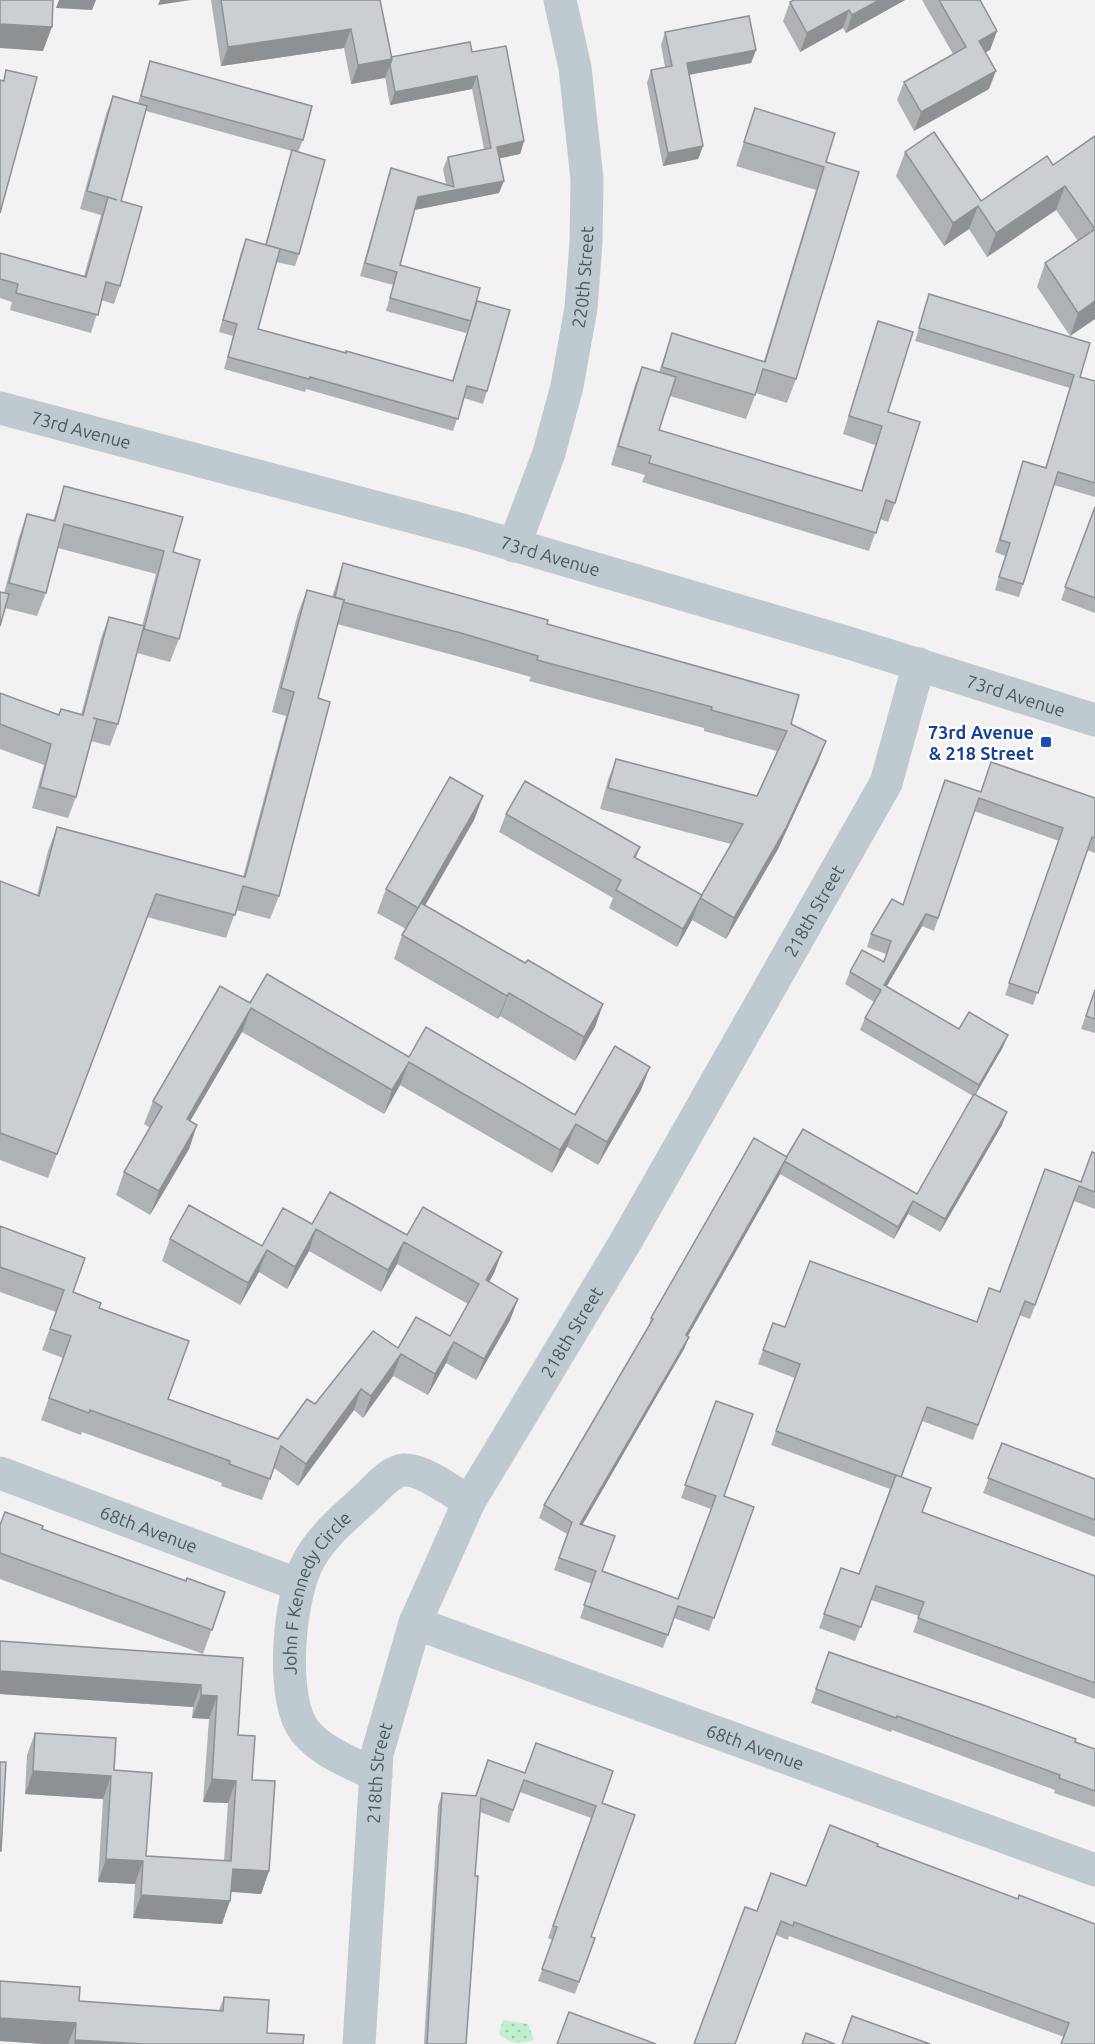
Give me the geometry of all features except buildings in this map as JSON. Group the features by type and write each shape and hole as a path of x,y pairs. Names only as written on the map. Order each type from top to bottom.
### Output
{"street":[{"name":"220th Street","path":"514,546 549,453 567,386 581,308 586,242 586,179 575,69 560,0"},
{"name":"73rd Avenue","path":"0,408 466,531 919,664 1095,720"},
{"name":"218th Street","path":"359,2044 377,1754 415,1623 469,1502 626,1241 886,783 919,664"},
{"name":"John F Kennedy Circle","path":"376,1775 327,1750 302,1728 294,1712 289,1677 293,1610 299,1585 309,1560 336,1525 388,1478 403,1470 421,1473 469,1502"},
{"name":"68th Avenue","path":"0,1473 299,1585"},
{"name":"68th Avenue","path":"415,1623 1095,1870"}],"green space":[{"path":"503,2020 528,2024 534,2040 515,2042 499,2034"}],"place":[{"name":"73rd Avenue & 218 Street","path":"1046,742"}]}
